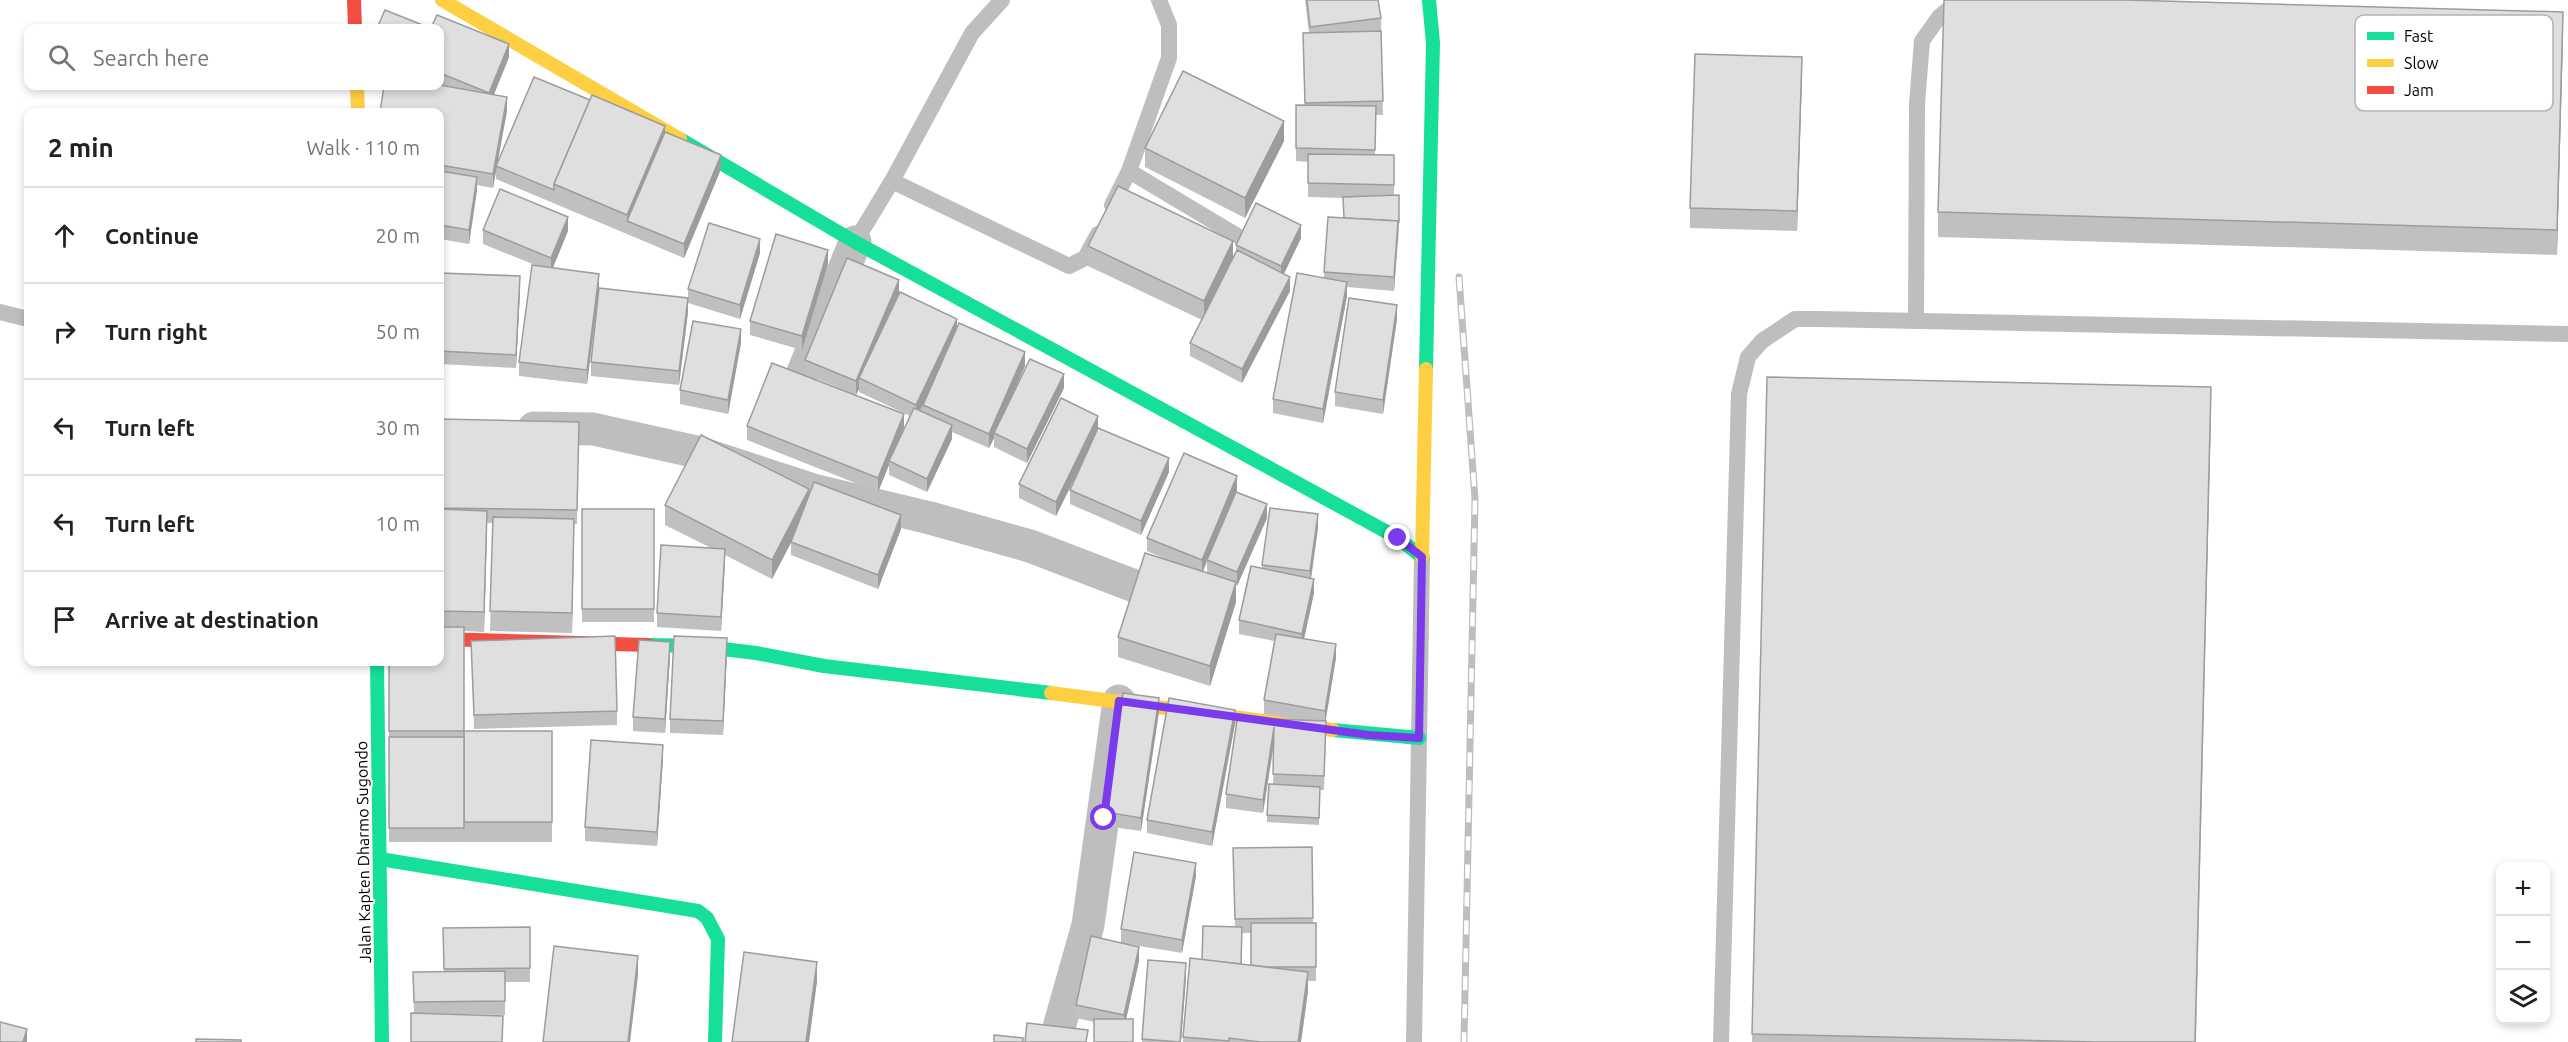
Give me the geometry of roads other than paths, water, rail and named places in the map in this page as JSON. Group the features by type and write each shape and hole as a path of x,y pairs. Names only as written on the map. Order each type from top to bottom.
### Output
{"street":[{"path":"354,0 355,24"},
{"path":"442,0 855,242 1398,538 1422,557"},
{"path":"1422,557 1433,43 1429,0"},
{"path":"357,90 358,108"},
{"path":"798,385 855,242"},
{"path":"498,428 593,429 697,452 813,490 930,518 1030,546 1137,587"},
{"path":"444,639 698,646 756,653 824,666 1119,701 1369,735 1419,738"},
{"name":"Jalan Kapten Dharmo Sugondo","path":"377,666 382,1042"},
{"path":"1056,1038 1088,925 1119,701"},
{"path":"380,859 698,911 707,918 718,939 715,1042"}],"lane":[{"path":"855,242 892,181 972,33 1002,0"},
{"path":"892,181 1069,266 1085,258 1129,171 1169,58 1169,25 1159,0"},
{"path":"1916,321 1917,104 1922,41 1939,17 1960,0"},
{"path":"1129,171 1241,238"},
{"path":"0,312 24,318"},
{"path":"1721,1042 1739,394 1748,357 1762,340 1795,319 2568,334"},
{"path":"1414,1042 1422,557"}],"railway":[{"path":"1459,277 1475,499 1464,1042"}]}
